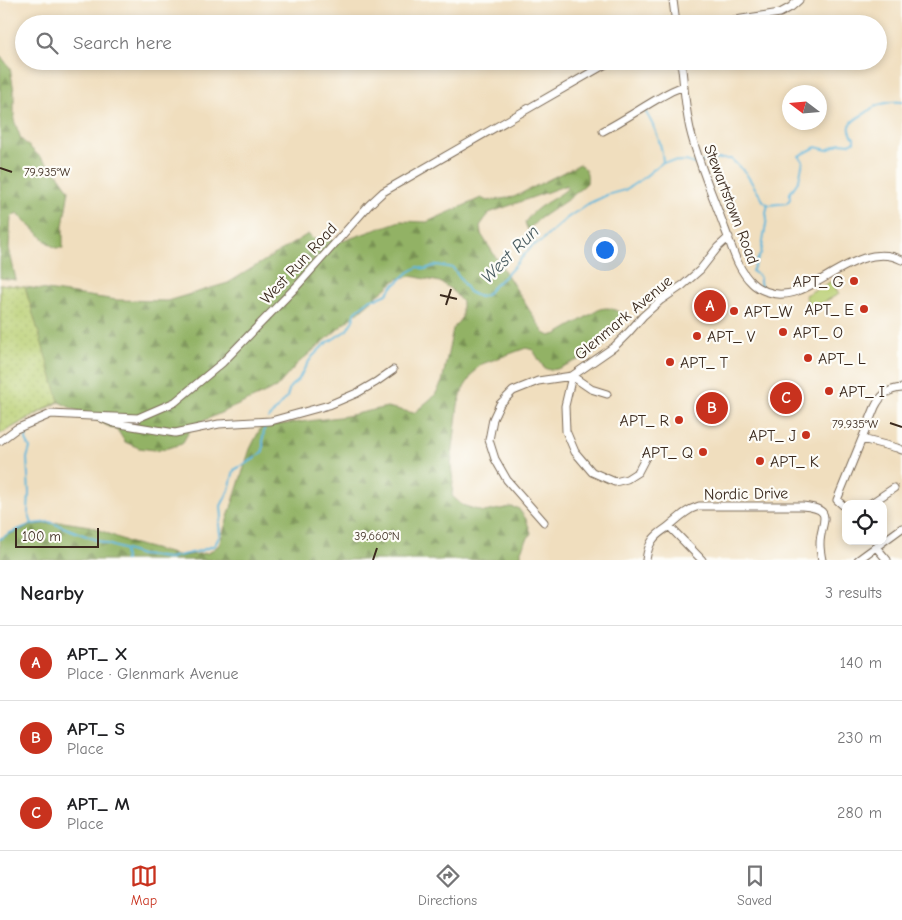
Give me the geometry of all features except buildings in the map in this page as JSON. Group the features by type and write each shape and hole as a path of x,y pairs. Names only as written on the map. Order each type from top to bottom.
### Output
{"street":[{"path":"673,0 675,15"},
{"path":"767,15 780,13 799,0"},
{"name":"West Run Road","path":"0,441 16,429 51,414 138,418 175,402 222,363 297,286 382,192 595,70"},
{"name":"Stewartstown Road","path":"682,70 690,129 696,153 740,265 752,282 764,290 776,294 789,294 806,288 862,259 886,255 902,260"},
{"path":"603,131 650,102 676,88 684,86"},
{"name":"Glenmark Avenue","path":"648,453 638,472 627,479 615,482 592,472 575,452 566,431 565,406 572,376 614,347 643,316 700,270 718,247 729,237"},
{"path":"96,416 114,423 176,434 219,424 270,420 329,405 357,393 392,370"},
{"path":"544,522 507,480 495,459 490,440 493,419 500,404 513,391 538,381 572,376 591,389 607,394"},
{"path":"842,504 837,500 875,407 882,396 892,390 902,388"},
{"path":"862,439 902,450"},
{"path":"876,500 894,488"},
{"name":"Nordic Drive","path":"646,560 652,540 685,512 698,506 802,506 817,509 824,518 820,543 822,560"},
{"path":"669,526 702,560"},
{"path":"858,560 902,528"},
{"path":"876,547 887,560"}],"green space":[{"path":"0,55 10,68 14,91 14,120 21,139 57,173 69,190 63,226 63,248 56,248 49,244 17,213 11,217 9,248 16,280 0,278"},
{"path":"580,164 586,172 587,183 570,198 539,219 528,230 525,223 533,212 562,193 567,189 567,185 489,213 480,226 481,234 544,333 550,336 557,334 600,309 610,308 620,313 619,327 605,345 592,354 557,369 550,370 544,368 533,350 526,348 482,364 476,369 463,389 458,405 451,466 452,496 462,505 484,512 511,507 518,508 526,519 531,533 521,550 521,556 528,560 0,560 0,538 34,525 63,522 90,526 131,543 181,556 208,553 219,545 250,449 261,427 347,416 387,407 414,413 435,395 442,382 453,329 462,317 462,302 452,290 440,282 411,276 397,279 297,364 276,388 192,426 182,444 154,450 139,448 125,442 118,431 59,402 0,434 0,284 117,300 167,301 228,283 308,234 313,239 343,241 400,221 427,222 481,198 487,201 514,197"},
{"path":"832,281 839,294 811,309 805,295"},
{"path":"0,284 25,287 59,401 0,434"}],"waterway":[{"name":"West Run","path":"701,162 731,159 745,172 764,202 769,205 787,203 790,199 790,193 799,180 803,161 799,156 816,147 827,150 841,143 849,144 854,142 850,130 853,121 884,103 902,102"},
{"name":"West Run","path":"645,111 657,135 663,162"},
{"name":"West Run","path":"269,418 287,397 290,387 299,379 312,357 324,345 347,330 356,311 371,299 387,294 409,272 418,267 425,269 437,265 453,268 469,292 480,297 486,295 532,246 540,242 567,218 588,204 607,195 625,190 663,162 686,161 694,164 697,163"},
{"path":"761,287 760,278 752,271 761,253 768,204"},
{"name":"West Run","path":"0,539 32,524 50,522 141,555 169,558 200,551 215,545 220,535 221,506 229,490 234,470 254,459 263,451 265,424"},
{"path":"27,429 26,440 30,448 27,458 28,512 32,524"},
{"path":"124,550 125,560"}],"place":[{"name":"APT_ G","path":"854,281"},
{"name":"APT_ X","path":"710,306"},
{"name":"APT_ E","path":"864,309"},
{"name":"APT_W","path":"734,311"},
{"name":"APT_ O","path":"783,332"},
{"name":"APT_ V","path":"697,336"},
{"name":"APT_ L","path":"808,358"},
{"name":"APT_ T","path":"670,362"},
{"name":"APT_ I","path":"829,391"},
{"name":"APT_ M","path":"786,398"},
{"name":"APT_ S","path":"712,408"},
{"name":"APT_ R","path":"679,420"},
{"name":"APT_ J","path":"806,435"},
{"name":"APT_ Q","path":"703,452"},
{"name":"APT_ K","path":"760,461"}]}
